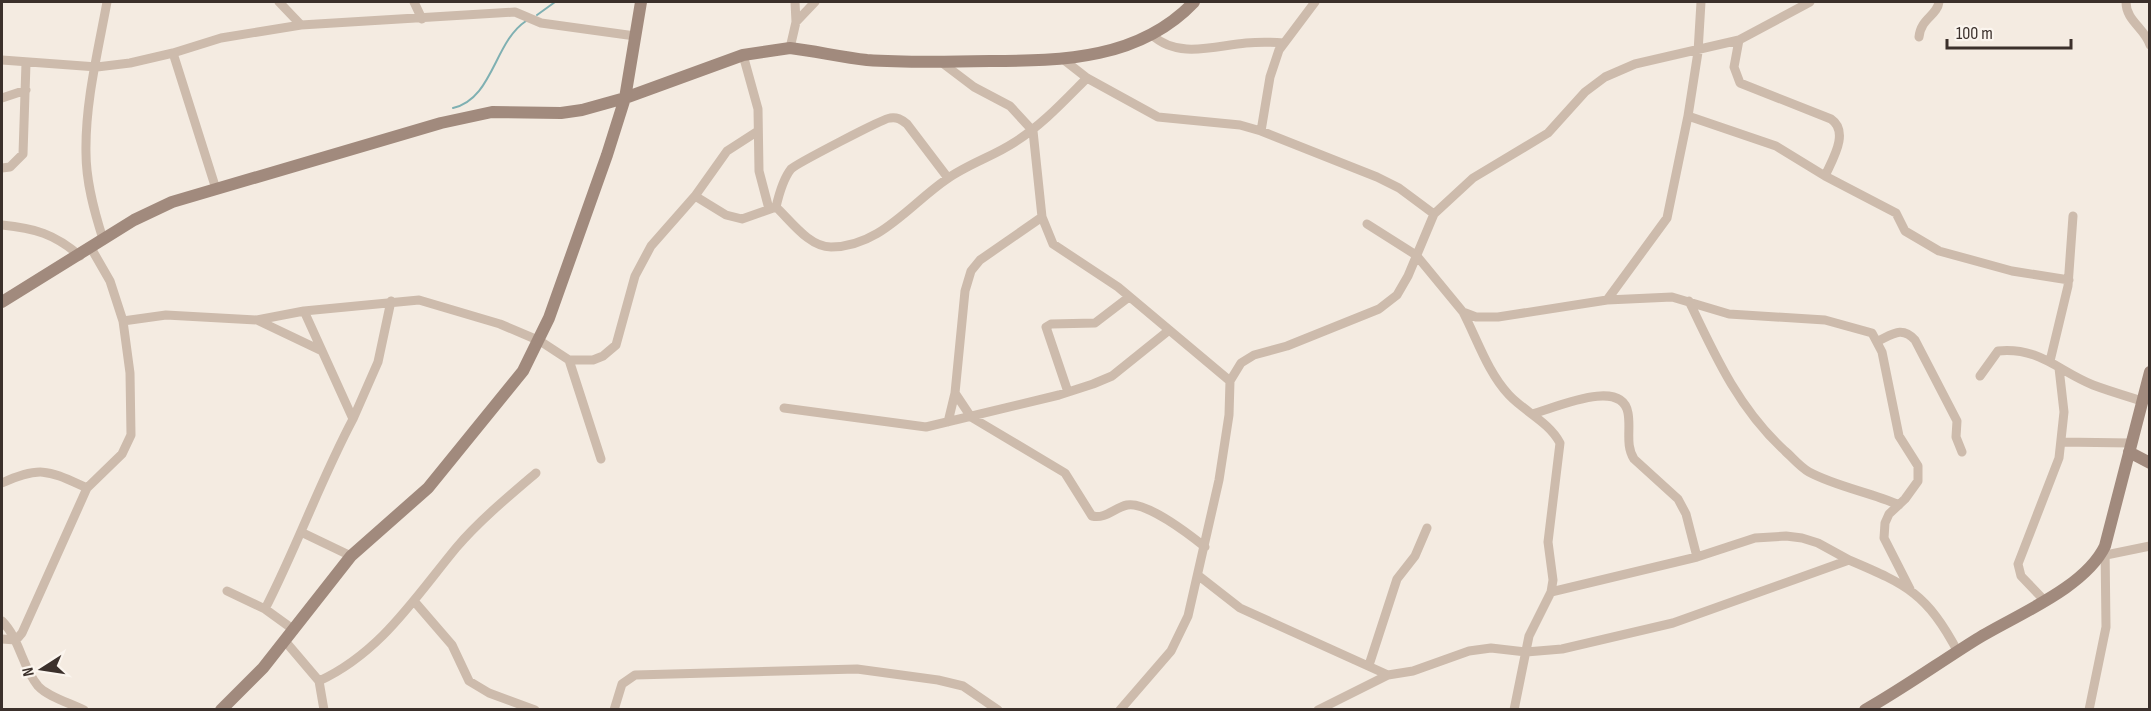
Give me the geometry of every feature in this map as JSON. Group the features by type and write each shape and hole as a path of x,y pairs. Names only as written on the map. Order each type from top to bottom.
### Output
{"street":[{"path":"103,239 93,208 86,154 87,119 107,2"},
{"path":"279,2 300,25"},
{"path":"414,2 422,19"},
{"path":"221,710 246,688 351,556 428,488 524,372 540,341 593,198 625,98 641,2"},
{"path":"790,48 796,22 795,2"},
{"path":"796,22 815,2"},
{"path":"2,302 159,207 441,123 492,112 561,113 625,98 743,55 790,48 865,59 941,62 1064,60 1121,48 1152,35 1194,2"},
{"path":"1261,131 1272,70 1284,43 1315,2"},
{"path":"1607,300 1666,218 1688,116 1698,52 1701,2"},
{"path":"1120,710 1180,635 1199,576 1221,469 1230,381 1240,363 1254,355 1287,346 1379,309 1397,294 1434,214 1473,178 1548,133 1580,97 1605,76 1635,64 1698,52 1740,40 1810,2"},
{"path":"1919,37 1922,23 1938,7 1939,2"},
{"path":"2126,2 2129,17 2147,32 2150,45"},
{"path":"2,60 97,67 129,63 172,53 221,38 300,25 515,12 541,23 635,36"},
{"path":"1152,35 1161,43 1185,49 1246,43 1284,43"},
{"path":"1740,40 1734,67 1740,83 1831,119 1837,124 1840,134 1838,145 1825,176"},
{"path":"172,53 216,189"},
{"path":"743,55 758,109 759,171 773,208 814,242 830,247 884,231 948,178 999,152 1033,130 1087,78"},
{"path":"1064,60 1087,78 1158,117 1240,125 1261,131 1377,177 1399,188 1434,214"},
{"path":"941,62 974,87 1010,106 1033,130 1042,217 1050,240 1059,250 1129,297 1168,332 1230,381"},
{"path":"2,168 10,167 22,154 26,63"},
{"path":"2,99 26,90"},
{"path":"1688,116 1776,146 1825,176 1896,213 1905,231 1939,251 2012,271 2068,280"},
{"path":"695,196 736,219 747,218 773,208 791,169 801,161 834,147 888,118 900,118 907,124 948,178"},
{"path":"123,321 166,315 257,320 304,311 419,300 501,324 540,341 569,360 593,360 603,356 616,345 629,293 651,246 695,196 727,151 758,131"},
{"path":"2050,361 2068,280 2073,216"},
{"path":"948,422 955,393 965,291 971,271 980,260 1042,217"},
{"path":"1367,224 1416,255 1464,312 1492,370 1509,395 1555,434 1560,443 1548,542 1553,580 1551,592 1529,636 1514,710"},
{"path":"2,225 48,234 60,239 80,256"},
{"path":"15,640 31,614 68,526 87,488 122,454 131,435 130,373 123,321 110,281 91,248"},
{"path":"1068,392 1046,327 1051,324 1095,323 1129,297"},
{"path":"1464,312 1476,317 1498,317 1607,300 1672,297 1729,314 1825,320 1872,333 1878,341 1899,436 1918,466 1918,481 1889,514 1884,538 1910,589"},
{"path":"265,609 303,533 330,462 353,419 378,362 391,301"},
{"path":"1689,302 1724,374 1742,402 1778,444 1807,471 1838,485 1874,494 1899,505"},
{"path":"304,311 353,419"},
{"path":"257,320 322,351"},
{"path":"1878,341 1902,331 1908,332 1915,340 1957,421 1956,437 1962,452"},
{"path":"784,408 926,427 1068,392 1112,376 1168,332"},
{"path":"1980,376 1998,351 2019,350 2050,361 2059,368 2092,384 2146,399"},
{"path":"569,360 601,459"},
{"path":"2044,600 2021,576 2018,564 2020,552 2059,458 2064,412 2059,368"},
{"path":"2089,710 2106,627 2106,551 2130,447 2146,399 2150,372"},
{"path":"955,393 971,417 1065,473 1092,516 1100,518 1126,505 1134,504 1163,518 1205,547"},
{"path":"1532,414 1593,396 1615,396 1623,400 1628,412 1629,451 1634,459 1678,499 1686,514 1697,557"},
{"path":"2061,442 2130,447 2150,463"},
{"path":"2,483 28,471 39,471 55,474 87,488"},
{"path":"319,681 346,669 366,654 457,547 537,473"},
{"path":"1369,665 1397,579 1415,556 1427,528"},
{"path":"303,533 351,556"},
{"path":"1551,592 1697,557 1755,538 1786,536 1818,543 1910,589 1935,612 1958,652"},
{"path":"1865,710 2085,573 2106,551 2150,546"},
{"path":"1318,710 1388,675 1413,671 1469,651 1491,648 1526,652 1562,649 1673,623 1849,560"},
{"path":"1199,576 1240,608 1388,675"},
{"path":"227,591 265,609 294,630"},
{"path":"414,600 452,645 469,681 489,693 535,710"},
{"path":"2,621 15,640 32,677 40,688 84,710"},
{"path":"2,639 15,640"},
{"path":"285,640 319,681 324,710"},
{"path":"614,710 622,684 635,675 819,668 857,669 938,680 963,686 998,710"},
{"path":"979,710 984,700"}],"waterway":[{"path":"537,15 555,2"},
{"path":"453,108 466,103 477,94 515,30 526,21"}]}
